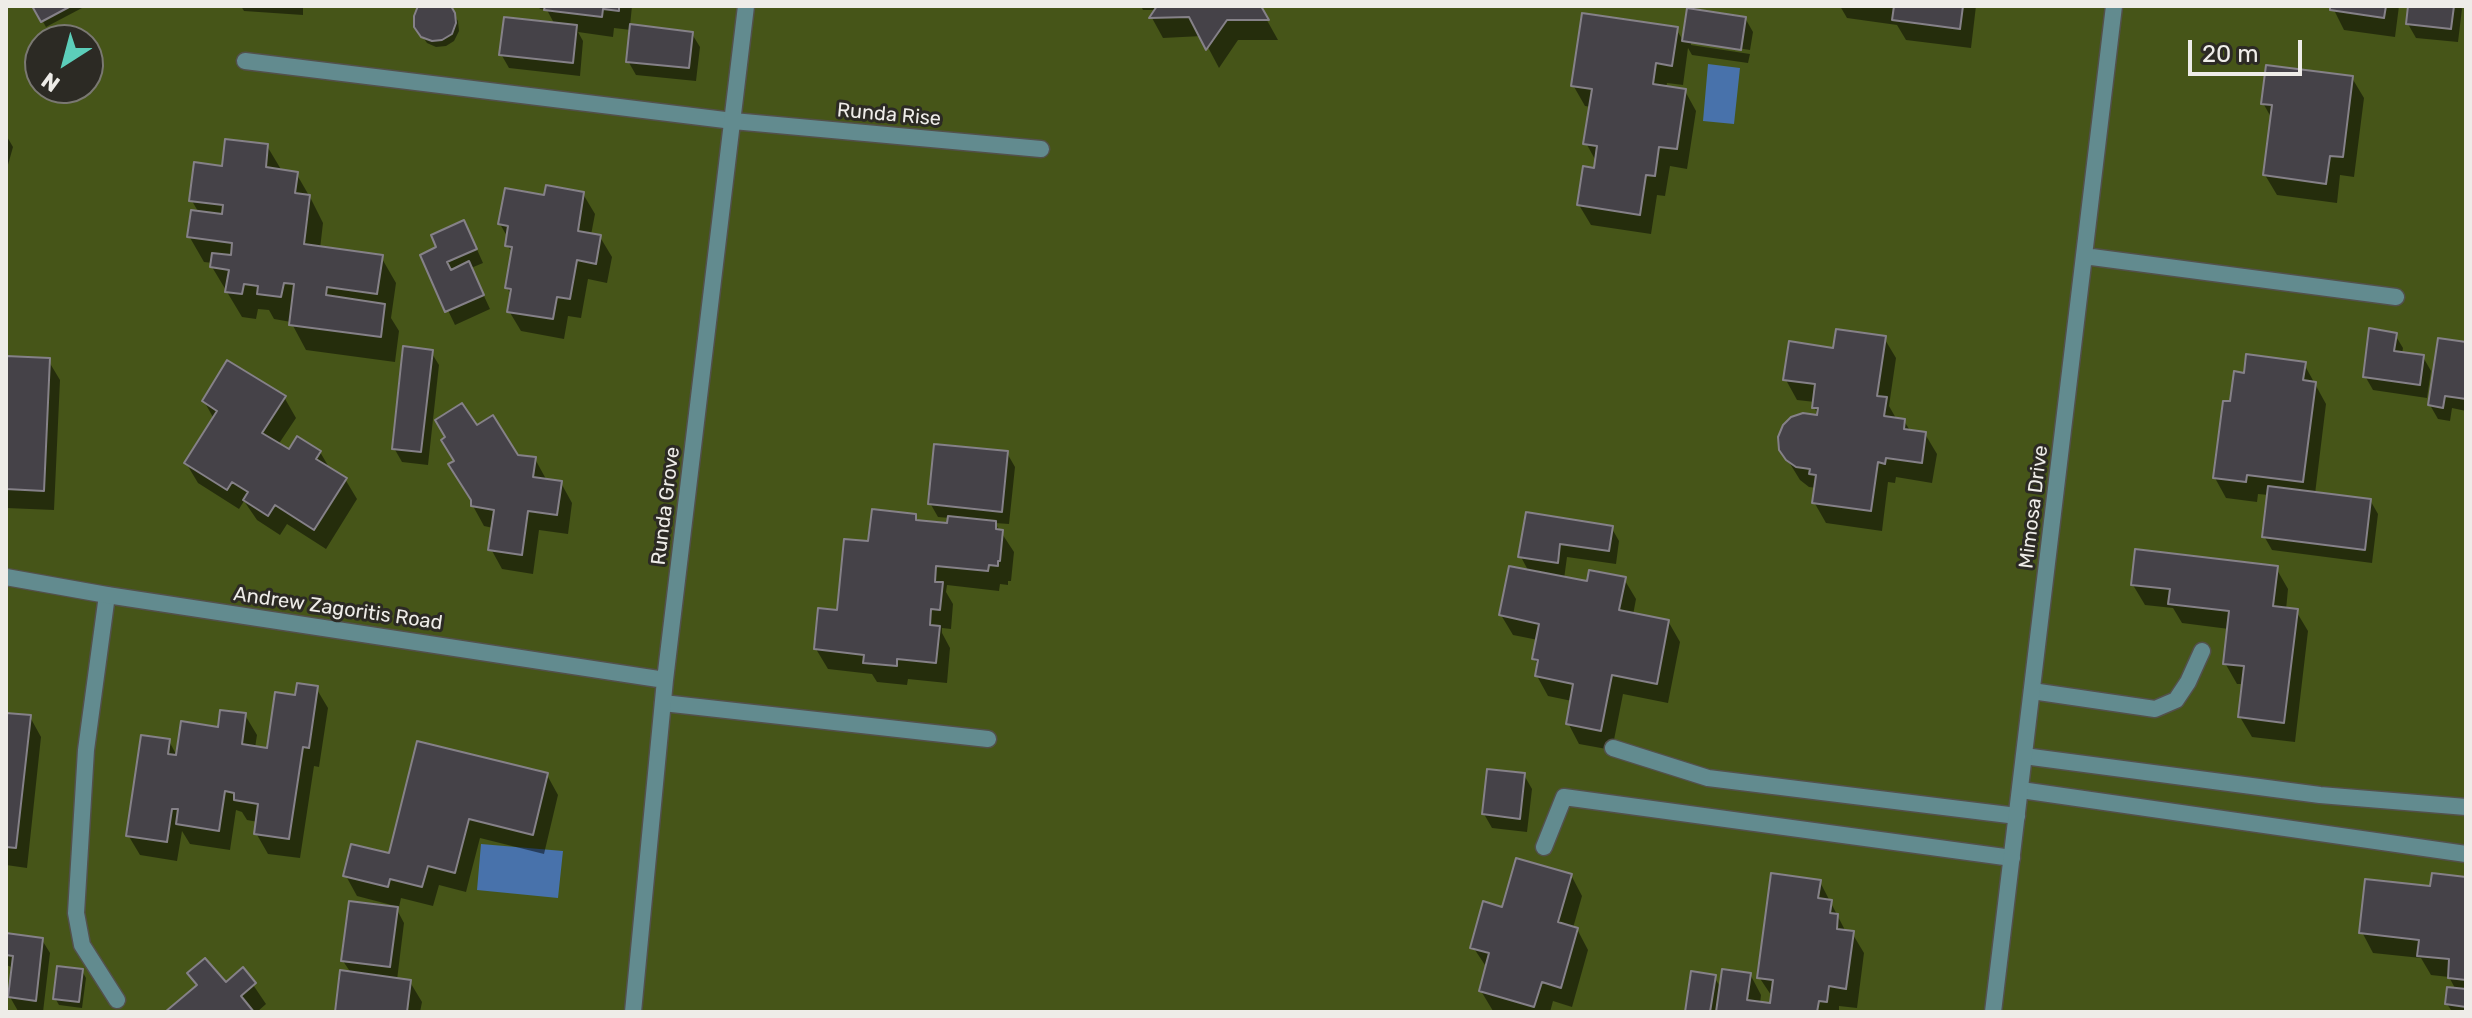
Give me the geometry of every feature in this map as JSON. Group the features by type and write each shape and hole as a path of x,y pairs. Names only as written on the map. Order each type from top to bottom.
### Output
{"street":[{"name":"Runda Grove","path":"633,1012 665,680 746,6"},
{"name":"Mimosa Drive","path":"1993,1012 2114,6"},
{"name":"Runda Rise","path":"245,61 733,121 1041,149"},
{"path":"2084,256 2396,297"},
{"name":"Andrew Zagoritis Road","path":"6,577 665,680"},
{"path":"107,595 86,750 76,913 82,945 117,1000"},
{"path":"2032,691 2155,709 2176,700 2202,651"},
{"path":"663,703 988,739"},
{"path":"1613,748 1708,778 2017,816"},
{"path":"2024,756 2320,795 2466,807"},
{"path":"2021,790 2466,854"},
{"path":"1544,847 1564,797 2012,858"}],"green space":[{"path":"6,6 2466,6 2466,1012 6,1012"}],"water":[{"path":"1708,64 1740,68 1734,124 1703,121"},
{"path":"481,844 563,851 558,898 477,890"}],"building":[{"path":"32,6 71,6 41,22"},
{"path":"418,6 451,6 456,23 452,34 432,41 421,37 414,27"},
{"path":"545,6 619,6 619,11 603,9 602,17 544,10"},
{"path":"1157,6 1261,6 1269,20 1227,20 1206,50 1189,17 1149,18"},
{"path":"1894,6 1963,6 1960,29 1892,20"},
{"path":"2330,6 2386,6 2384,18 2330,10"},
{"path":"2408,6 2454,6 2451,29 2406,24"},
{"path":"1687,8 1746,17 1741,50 1682,41"},
{"path":"1582,13 1678,27 1672,66 1656,63 1653,84 1686,89 1677,149 1659,147 1655,176 1646,175 1640,215 1577,205 1583,166 1594,168 1597,146 1583,144 1592,89 1571,86"},
{"path":"504,17 577,25 573,63 499,55"},
{"path":"630,24 693,32 689,68 626,62"},
{"path":"2266,65 2353,76 2343,157 2330,156 2326,184 2263,175 2272,105 2261,104"},
{"path":"225,139 268,144 266,167 298,172 295,193 310,195 304,244 383,255 377,294 327,287 326,295 385,304 381,337 289,325 294,284 284,283 281,297 257,294 258,286 244,284 242,294 225,292 229,270 210,267 212,253 231,255 232,243 187,237 191,210 222,214 223,205 189,201 194,162 222,166"},
{"path":"546,185 584,192 578,231 601,235 596,264 577,260 570,299 557,297 553,319 507,312 511,289 505,288 512,247 505,246 508,226 498,224 505,188 544,195"},
{"path":"464,220 477,249 447,262 451,270 469,261 484,295 445,312 420,255 436,247 431,235"},
{"path":"2369,328 2397,333 2394,351 2424,355 2420,385 2363,377"},
{"path":"1836,329 1886,336 1877,396 1887,397 1884,416 1905,419 1904,429 1926,432 1922,463 1886,458 1885,464 1878,462 1871,511 1812,503 1816,475 1809,474 1810,469 1796,467 1779,450 1778,437 1783,425 1791,417 1803,413 1817,415 1818,408 1812,408 1815,384 1783,380 1789,341 1833,348"},
{"path":"2438,338 2466,342 2466,399 2445,396 2443,408 2428,405"},
{"path":"403,346 433,350 421,452 392,449"},
{"path":"2246,354 2306,362 2303,380 2316,382 2303,482 2247,475 2246,482 2213,478 2223,401 2230,401 2234,371 2244,373"},
{"path":"6,356 50,358 44,491 6,489"},
{"path":"227,360 286,396 262,433 289,449 297,436 321,451 316,459 347,478 314,530 275,505 268,516 243,500 248,492 232,482 227,490 184,463 217,411 202,401"},
{"path":"462,403 477,425 493,415 518,455 536,457 533,477 562,481 557,515 528,511 522,555 488,550 494,510 471,506 471,500 448,464 454,461 441,440 445,437 435,420"},
{"path":"934,444 1008,451 1002,512 928,504"},
{"path":"2268,486 2371,499 2365,550 2262,537"},
{"path":"872,509 916,514 916,520 947,523 948,516 996,521 996,529 1003,530 998,566 989,565 988,571 936,566 935,582 943,582 940,610 931,609 930,625 940,626 936,663 897,659 897,666 863,663 864,655 814,649 818,608 837,610 844,539 868,541"},
{"path":"1526,512 1613,526 1609,551 1560,544 1558,563 1518,557"},
{"path":"2135,549 2278,566 2273,606 2298,609 2284,723 2238,717 2244,666 2223,664 2229,611 2168,604 2170,589 2131,585"},
{"path":"1509,566 1587,581 1589,570 1626,577 1619,610 1669,620 1657,684 1612,675 1601,731 1566,724 1573,684 1535,676 1538,660 1532,659 1539,624 1499,615"},
{"path":"297,683 318,686 309,748 303,747 289,839 254,834 258,804 234,800 234,793 225,791 219,831 176,824 178,809 172,809 167,842 126,836 141,735 170,739 168,754 176,755 181,721 218,727 220,710 246,713 242,744 267,748 275,692 295,695"},
{"path":"6,713 31,715 16,848 6,847"},
{"path":"417,741 548,773 533,835 469,819 455,873 428,866 422,887 390,879 388,887 343,876 351,844 389,853"},
{"path":"1487,769 1525,773 1520,819 1482,814"},
{"path":"1516,858 1572,874 1558,922 1578,928 1561,988 1542,982 1534,1007 1479,991 1489,953 1470,948 1483,901 1502,907"},
{"path":"1771,873 1821,880 1818,898 1832,900 1830,913 1838,914 1837,929 1854,931 1846,989 1829,986 1827,1002 1819,1001 1817,1012 1716,1012 1722,969 1751,973 1747,1000 1770,1003 1773,980 1757,978"},
{"path":"2432,873 2466,877 2466,980 2448,978 2449,959 2417,956 2419,940 2359,933 2365,879 2430,886"},
{"path":"349,901 398,907 390,967 341,961"},
{"path":"6,933 43,938 36,1001 8,997 13,956 6,955"},
{"path":"205,958 226,982 243,967 256,983 241,996 254,1012 165,1012 197,985 187,973"},
{"path":"57,966 83,969 79,1002 53,999"},
{"path":"340,970 411,980 407,1012 335,1012"},
{"path":"1691,971 1716,975 1710,1012 1685,1012"},
{"path":"2447,987 2466,989 2466,1007 2445,1004"}]}
